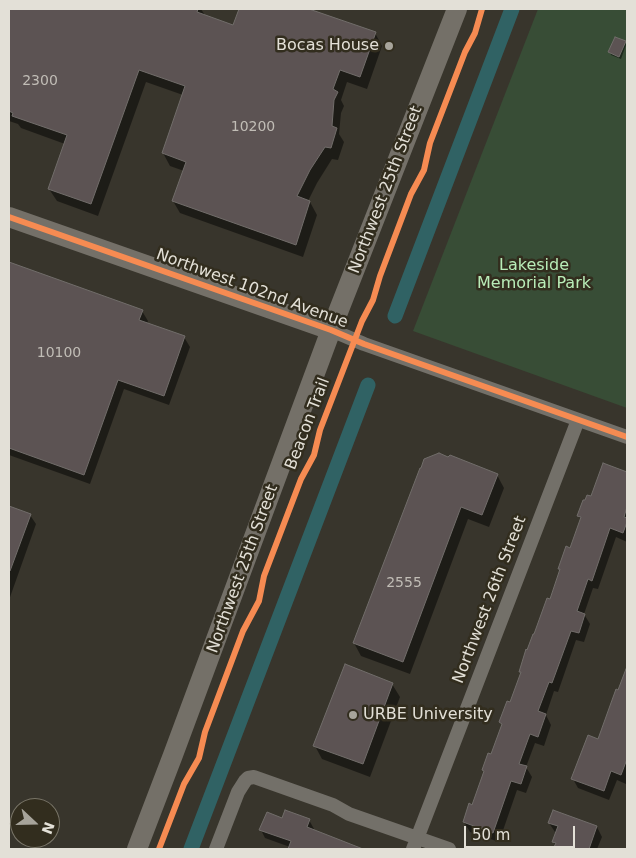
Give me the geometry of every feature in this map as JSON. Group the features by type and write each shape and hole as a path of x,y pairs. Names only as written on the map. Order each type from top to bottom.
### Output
{"main road":[{"name":"Northwest 25th Street","path":"137,849 331,330 457,9"},
{"name":"Northwest 102nd Avenue","path":"9,217 331,330"}],"street":[{"name":"Northwest 102nd Avenue","path":"331,330 364,344 627,437"},
{"name":"Northwest 26th Street","path":"415,844 578,420"},
{"path":"216,849 238,792 248,778 254,777 333,805 415,844 449,849"}],"green space":[{"name":"Lakeside Memorial Park","path":"538,9 627,9 627,408 413,331"}],"building":[{"path":"9,9 198,9 197,12 233,25 239,9 309,9 376,32 360,77 340,70 333,89 338,92 334,100 332,126 337,128 331,148 325,147 310,170 297,196 310,201 296,245 172,201 186,162 162,153 185,86 139,70 91,204 48,189 67,135 12,116 13,113 9,111"},
{"path":"615,37 626,41 619,57 608,52"},
{"path":"9,262 143,310 139,320 185,336 164,396 118,380 84,475 9,448"},
{"path":"439,453 448,457 450,455 498,474 482,515 461,507 403,662 353,643 424,459"},
{"path":"603,463 627,472 627,507 624,517 627,518 627,522 623,533 610,528 592,581 588,579 577,611 585,614 579,633 571,631 552,683 549,682 538,711 546,714 538,737 530,734 519,764 527,766 521,784 511,781 493,833 463,822 469,803 472,805 488,753 491,754 502,724 499,722 507,701 510,702 521,672 519,672 526,649 534,634 547,598 550,599 566,546 570,548 581,517 577,516 583,500 585,500 587,495 591,496"},
{"path":"9,506 31,514 10,571 9,571"},
{"name":"URBE University","path":"345,664 393,683 363,764 313,746"},
{"path":"626,669 627,759 621,775 611,771 604,791 571,779 588,735 598,739 616,689 618,690"},
{"path":"285,810 310,819 307,827 363,849 288,849 291,841 259,830 267,812 282,818"},
{"path":"553,810 597,826 589,849 553,849 556,843 552,842 558,826 548,823"}],"waterway":[{"path":"395,316 512,9"},
{"path":"191,849 368,385"}],"cycle path":[{"name":"Beacon Trail","path":"159,849 184,784 199,758 205,732 243,631 259,601 264,576 301,479 314,455 320,430 362,321 373,300 380,276 411,194 424,170 430,143 465,52 475,33 482,9"},
{"path":"9,217 331,330 364,344 627,437"}],"place":[{"name":"Bocas House","path":"389,46"},
{"name":"URBE University","path":"353,715"}]}
